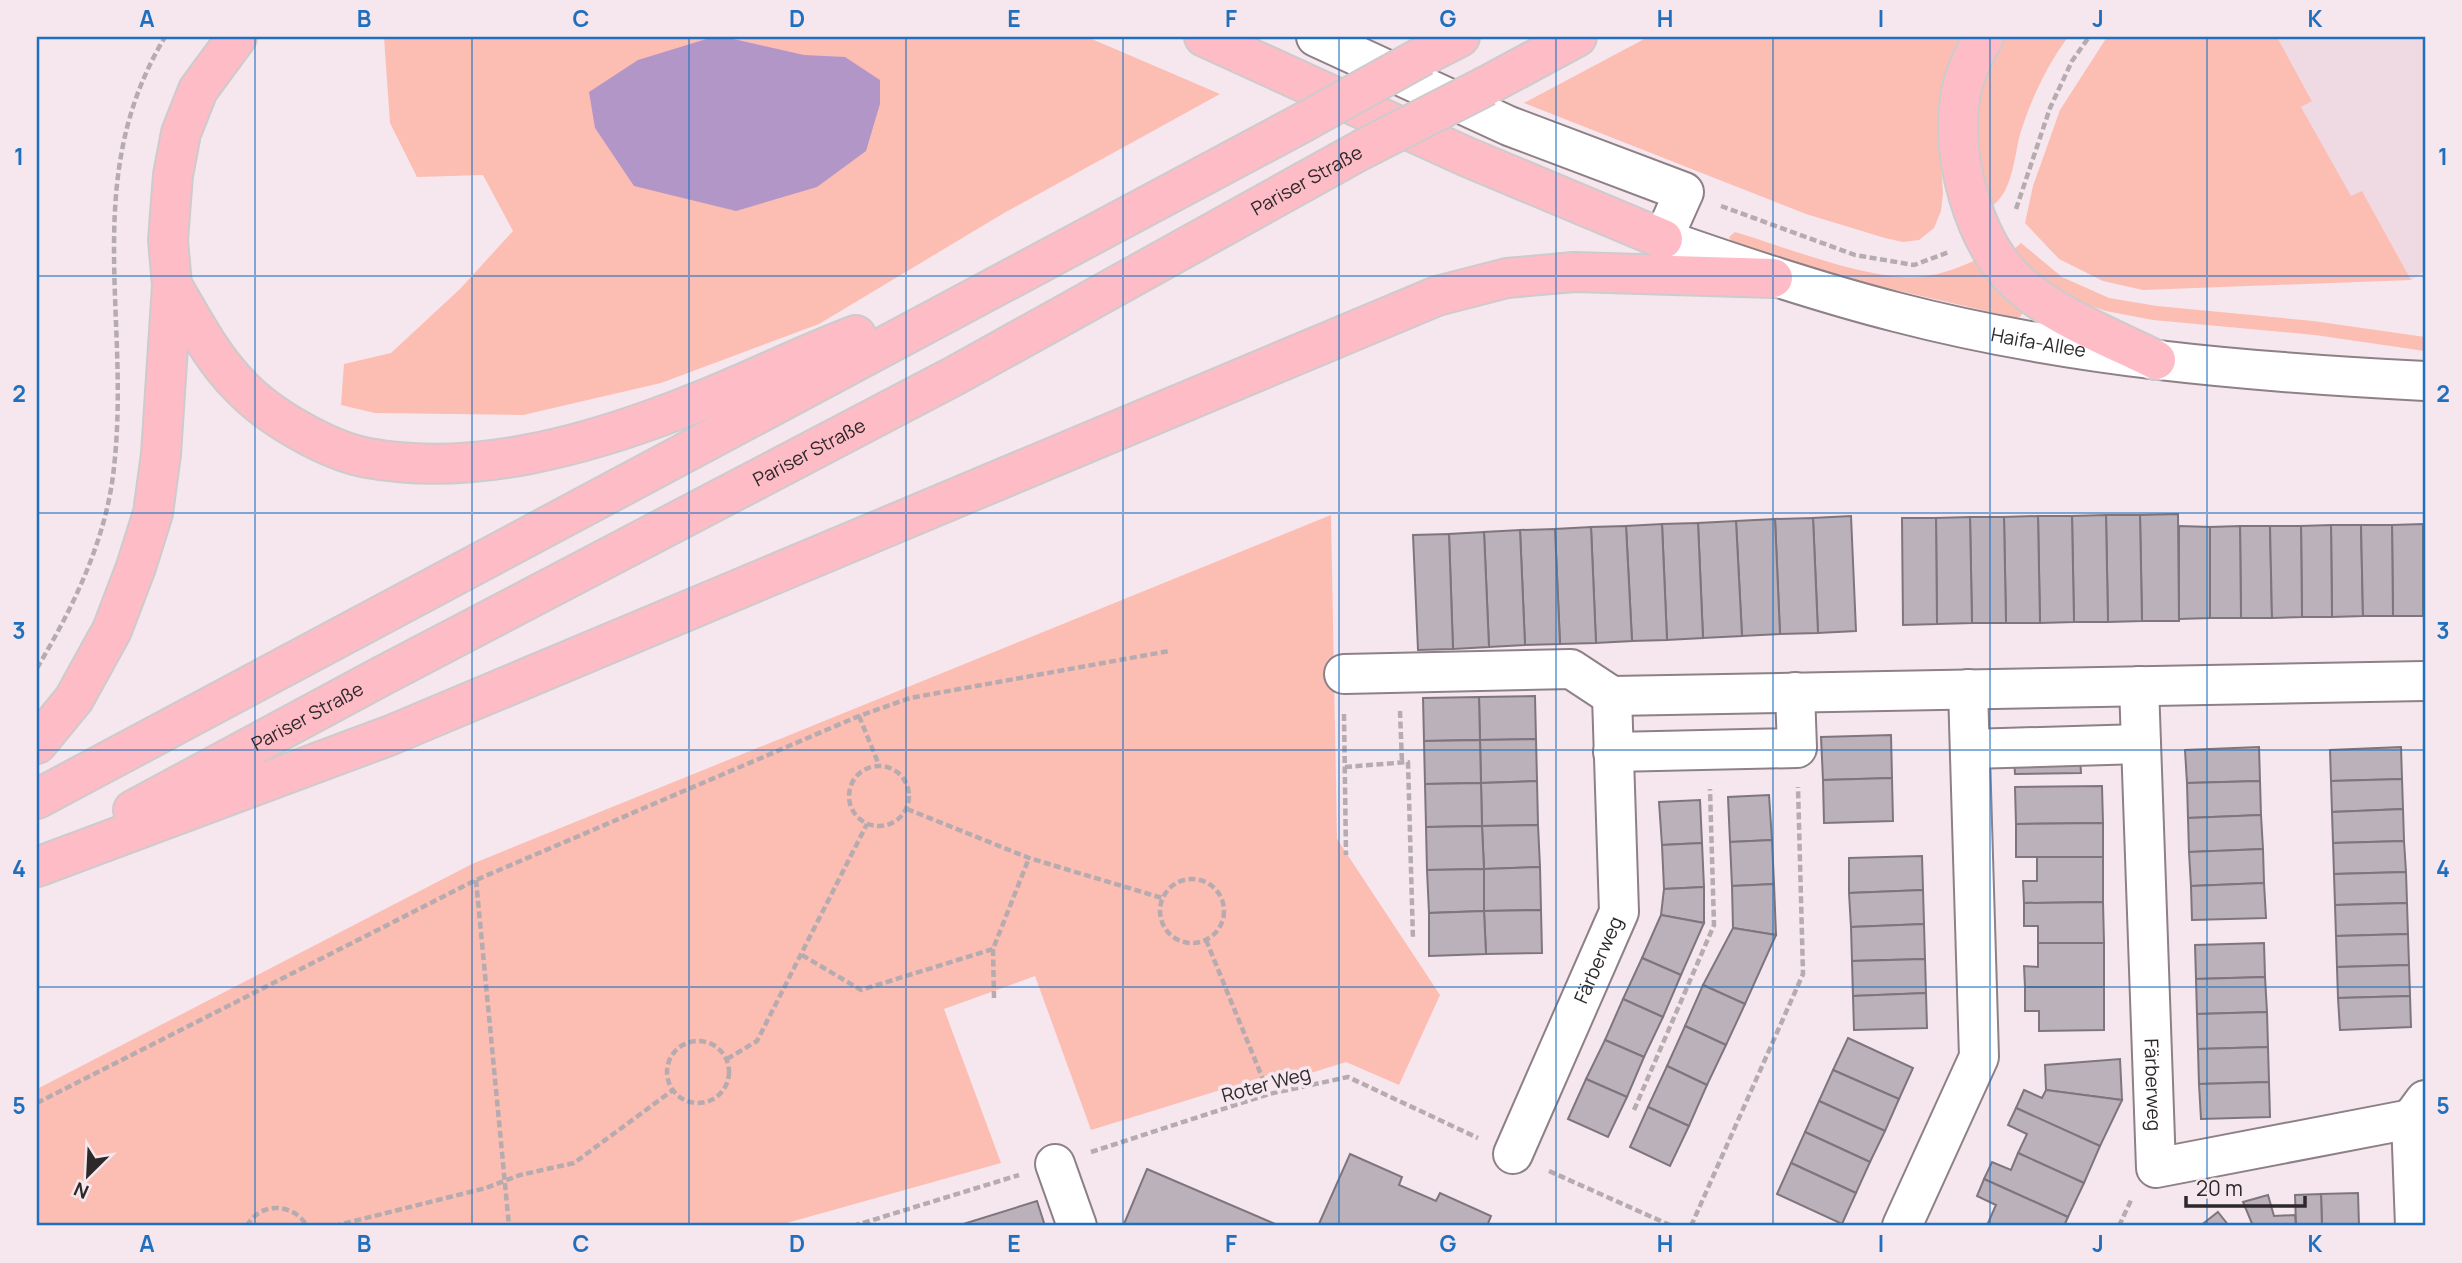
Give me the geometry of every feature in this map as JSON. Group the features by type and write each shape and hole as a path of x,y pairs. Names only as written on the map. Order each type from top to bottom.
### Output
{"highway":[{"path":"37,744 74,699 112,630 153,513 161,454 172,285 168,228 173,175 181,134 198,90 237,37"},
{"path":"1204,37 1467,157 1663,239"},
{"path":"37,799 1460,37"},
{"name":"Pariser Straße","path":"37,865 380,677 956,375 1361,150 1577,37"},
{"path":"1984,37 1966,75 1959,104 1957,135 1970,197 1985,239 2012,278 2029,293 2070,318 2156,360"},
{"path":"37,865 391,735 1437,296 1507,278 1574,272 1773,278"},
{"path":"172,285 216,359 241,388 282,421 323,443 366,458 424,464 479,461 529,454 680,410 852,336 1009,278"}],"street":[{"path":"1316,37 1509,126 1684,192 1663,239"},
{"name":"Haifa-Allee","path":"1663,239 1773,278 1897,313 2048,344 2156,360 2312,375 2425,381"},
{"path":"1344,674 1572,669 1612,696 2425,681"},
{"name":"Färberweg","path":"2139,686 2156,1168 2418,1109 2415,1226"},
{"path":"1902,1226 1979,1057 1968,689"},
{"path":"1613,752 1797,748 1795,692"},
{"name":"Färberweg","path":"1513,1154 1619,912 1612,696"},
{"path":"1970,749 2141,744"},
{"path":"1055,1164 1077,1226"}],"path":[{"path":"37,668 60,630 104,523 114,468 118,412 113,222 119,160 132,105 150,62 165,37"},
{"path":"1684,192 1855,255 1914,265 1985,239 2007,223 2019,204 2050,108 2072,61 2089,37"},
{"path":"37,1103 476,880 859,716 910,698 1169,651"},
{"path":"1344,674 1346,855"},
{"path":"1400,708 1402,763"},
{"path":"859,716 879,765"},
{"path":"1691,1226 1803,974 1797,748"},
{"path":"1634,1110 1714,925 1708,750"},
{"path":"1345,766 1408,762 1413,940"},
{"path":"889,766 905,779 909,789 907,809 894,823 886,826 867,824 852,810 849,790 853,780 868,767 889,766"},
{"path":"907,809 1029,858 1162,898"},
{"path":"727,1059 757,1041 867,824"},
{"path":"994,998 993,949 1029,858"},
{"path":"476,880 509,1226"},
{"path":"1185,880 1205,882 1213,888 1223,906 1223,916 1214,933 1206,940 1184,942 1166,930 1159,909 1162,898 1168,890 1185,880"},
{"path":"1206,940 1269,1094"},
{"path":"802,956 861,990 993,949"},
{"path":"703,1041 721,1050 729,1069 725,1088 709,1101 699,1104 680,1098 673,1090 667,1071 674,1052 682,1045 703,1041"},
{"name":"Roter Weg","path":"853,1226 1269,1094 1348,1077 1672,1226"},
{"path":"334,1226 486,1188 520,1175 574,1163 673,1090"},
{"path":"247,1226 258,1213 278,1207 289,1209 307,1226"}],"shaded area":[{"path":"384,37 1087,37 1220,94 1004,213 819,324 661,383 523,415 375,413 341,405 344,364 391,353 460,289 513,231 483,175 417,177 390,123"},
{"path":"713,37 725,37 804,55 845,57 880,80 880,104 866,151 817,187 736,211 634,186 595,128 589,92 638,60"},
{"path":"1648,37 1968,37 1945,97 1940,150 1943,193 1941,211 1934,228 1919,240 1903,242 1806,214 1524,103"},
{"path":"2003,37 2068,37 2031,104 2019,138 2008,184 1996,203 1987,209 1983,206 1975,99"},
{"path":"2107,37 2277,37 2312,101 2301,107 2351,196 2362,191 2411,280 2143,290 2103,281 2059,259 2025,223 2033,186 2060,110"},
{"path":"2277,37 2425,37 2425,271 2411,280 2362,191 2351,197 2301,107 2312,100"},
{"path":"1735,232 1819,259 1883,275 1932,275 1976,260 2024,311 2016,318 1865,283 1732,243 1729,237"},
{"path":"2021,243 2062,277 2109,298 2157,306 2313,321 2425,337 2425,351 2315,335 2153,320 2106,311 2082,303 2047,284 2011,252"},
{"path":"1331,515 1337,839 1440,995 1399,1085 1346,1062 1285,1081 1272,1074 1091,1130 1035,976 944,1009 1001,1163 776,1226 37,1226 37,1089 472,864"}],"building":[{"path":"2178,514 2179,621 2142,621 2140,515"},
{"path":"2106,515 2140,515 2142,621 2108,622"},
{"path":"2106,515 2108,622 2074,622 2072,516"},
{"path":"1851,516 1856,631 1818,633 1813,518"},
{"path":"2038,516 2072,516 2074,622 2040,623"},
{"path":"2038,516 2040,623 2006,623 2004,517"},
{"path":"1970,517 2004,517 2006,623 1972,623"},
{"path":"1970,517 1972,623 1937,624 1936,518"},
{"path":"1813,518 1818,633 1780,634 1775,519"},
{"path":"1902,518 1936,518 1937,624 1903,625"},
{"path":"1775,519 1780,634 1742,636 1736,521"},
{"path":"1736,521 1742,636 1703,638 1698,523"},
{"path":"1698,523 1703,638 1667,640 1662,524"},
{"path":"1662,524 1667,640 1632,641 1626,526"},
{"path":"2423,524 2423,616 2393,616 2392,525"},
{"path":"2331,525 2361,525 2363,616 2332,617"},
{"path":"2331,525 2332,617 2302,617 2301,526"},
{"path":"2361,525 2392,525 2393,616 2363,616"},
{"path":"1626,526 1632,641 1596,643 1591,527"},
{"path":"2179,526 2210,527 2210,618 2179,619"},
{"path":"2240,526 2270,526 2272,618 2241,618"},
{"path":"2240,526 2241,618 2210,618 2210,527"},
{"path":"2270,526 2301,526 2302,617 2272,618"},
{"path":"1591,527 1596,643 1560,644 1555,529"},
{"path":"1555,529 1560,644 1525,645 1520,530"},
{"path":"1520,530 1525,645 1489,647 1484,532"},
{"path":"1484,532 1489,647 1453,649 1449,534"},
{"path":"1449,534 1453,649 1418,650 1413,535"},
{"path":"1535,696 1536,739 1480,740 1479,697"},
{"path":"1479,697 1480,740 1424,741 1423,698"},
{"path":"1891,735 1892,778 1823,780 1821,737"},
{"path":"1536,739 1537,781 1481,783 1480,740"},
{"path":"1480,740 1481,783 1425,784 1424,741"},
{"path":"2259,747 2260,781 2187,783 2185,750"},
{"path":"2401,747 2402,779 2331,781 2330,750"},
{"path":"2080,756 2081,773 2015,774 2014,758"},
{"path":"1892,778 1893,821 1824,823 1823,780"},
{"path":"2402,779 2403,809 2332,812 2331,781"},
{"path":"1537,781 1538,825 1482,826 1481,783"},
{"path":"2260,781 2261,815 2188,818 2187,783"},
{"path":"1481,783 1482,826 1426,827 1425,784"},
{"path":"2102,786 2103,823 2016,824 2015,787"},
{"path":"1769,795 1772,840 1730,842 1728,797"},
{"path":"1700,800 1702,843 1662,845 1659,802"},
{"path":"2403,809 2404,841 2333,843 2332,812"},
{"path":"2261,815 2263,849 2189,852 2188,818"},
{"path":"2103,823 2103,857 2016,857 2016,824"},
{"path":"1538,825 1540,867 1484,869 1482,826"},
{"path":"1482,826 1484,869 1427,870 1426,827"},
{"path":"1772,840 1774,884 1732,886 1730,842"},
{"path":"2404,841 2406,872 2334,874 2333,843"},
{"path":"1702,843 1704,887 1664,889 1662,845"},
{"path":"2263,849 2264,883 2191,886 2189,852"},
{"path":"1922,856 1923,890 1849,893 1849,858"},
{"path":"2037,857 2103,857 2103,902 2024,903 2023,881 2037,881"},
{"path":"1540,867 1541,910 1484,911 1484,869"},
{"path":"1484,869 1484,911 1429,913 1427,870"},
{"path":"2406,872 2407,903 2335,905 2334,874"},
{"path":"2264,883 2266,918 2192,920 2191,886"},
{"path":"1774,884 1776,935 1733,928 1732,886"},
{"path":"1704,887 1704,923 1661,915 1664,889"},
{"path":"1923,890 1924,924 1851,927 1849,893"},
{"path":"2103,902 2104,943 2038,943 2038,926 2024,926 2024,903"},
{"path":"2407,903 2408,934 2336,936 2335,905"},
{"path":"1541,910 1542,953 1486,954 1484,911"},
{"path":"1484,911 1486,954 1429,956 1429,913"},
{"path":"1661,915 1704,923 1681,975 1642,958"},
{"path":"1924,924 1925,959 1852,961 1851,927"},
{"path":"1733,928 1776,935 1745,1004 1703,985"},
{"path":"2408,934 2409,965 2337,967 2336,936"},
{"path":"2038,943 2104,943 2104,987 2025,987 2024,966 2038,967"},
{"path":"2264,943 2265,977 2196,979 2195,945"},
{"path":"1642,958 1681,975 1663,1017 1623,999"},
{"path":"1925,959 1926,993 1853,996 1852,961"},
{"path":"2409,965 2410,996 2338,998 2337,967"},
{"path":"2265,977 2267,1012 2197,1014 2196,979"},
{"path":"1703,985 1745,1004 1726,1045 1685,1026"},
{"path":"2025,987 2104,987 2104,1030 2039,1031 2039,1011 2025,1011"},
{"path":"1926,993 1927,1028 1854,1030 1853,996"},
{"path":"2410,996 2411,1027 2340,1030 2338,998"},
{"path":"1623,999 1663,1017 1644,1057 1605,1040"},
{"path":"2267,1012 2268,1047 2198,1049 2197,1014"},
{"path":"1685,1026 1726,1045 1707,1085 1667,1066"},
{"path":"1848,1038 1913,1068 1899,1099 1833,1070"},
{"path":"1605,1040 1644,1057 1627,1097 1586,1079"},
{"path":"2268,1047 2269,1082 2199,1084 2198,1049"},
{"path":"2120,1059 2122,1100 2046,1090 2045,1065"},
{"path":"1667,1066 1707,1085 1689,1126 1648,1107"},
{"path":"1833,1070 1899,1099 1885,1131 1819,1101"},
{"path":"1586,1079 1627,1097 1608,1137 1568,1119"},
{"path":"2269,1082 2270,1117 2201,1119 2199,1084"},
{"path":"2024,1090 2042,1098 2046,1090 2122,1100 2100,1146 2016,1108"},
{"path":"1819,1101 1885,1131 1870,1162 1805,1132"},
{"path":"1648,1107 1689,1126 1670,1166 1630,1147"},
{"path":"2016,1108 2100,1146 2084,1183 2018,1153 2027,1134 2008,1125"},
{"path":"1805,1132 1870,1162 1856,1193 1791,1163"},
{"path":"2018,1153 2084,1183 2068,1217 1984,1179 1992,1162 2011,1170"},
{"path":"1350,1154 1402,1177 1399,1185 1436,1201 1440,1193 1491,1216 1487,1226 1318,1226"},
{"path":"1791,1163 1856,1193 1842,1224 1777,1194"},
{"path":"1147,1169 1280,1226 1124,1224"},
{"path":"1984,1179 2068,1217 2064,1226 1994,1226 1988,1223 1996,1205 1977,1196"},
{"path":"2358,1193 2359,1226 2322,1226 2321,1194"},
{"path":"2321,1194 2322,1226 2296,1226 2295,1195"},
{"path":"2268,1195 2274,1216 2295,1215 2296,1226 2253,1226 2243,1202"},
{"path":"1037,1201 1045,1226 957,1226"},
{"path":"2218,1212 2229,1226 2200,1226"}]}
